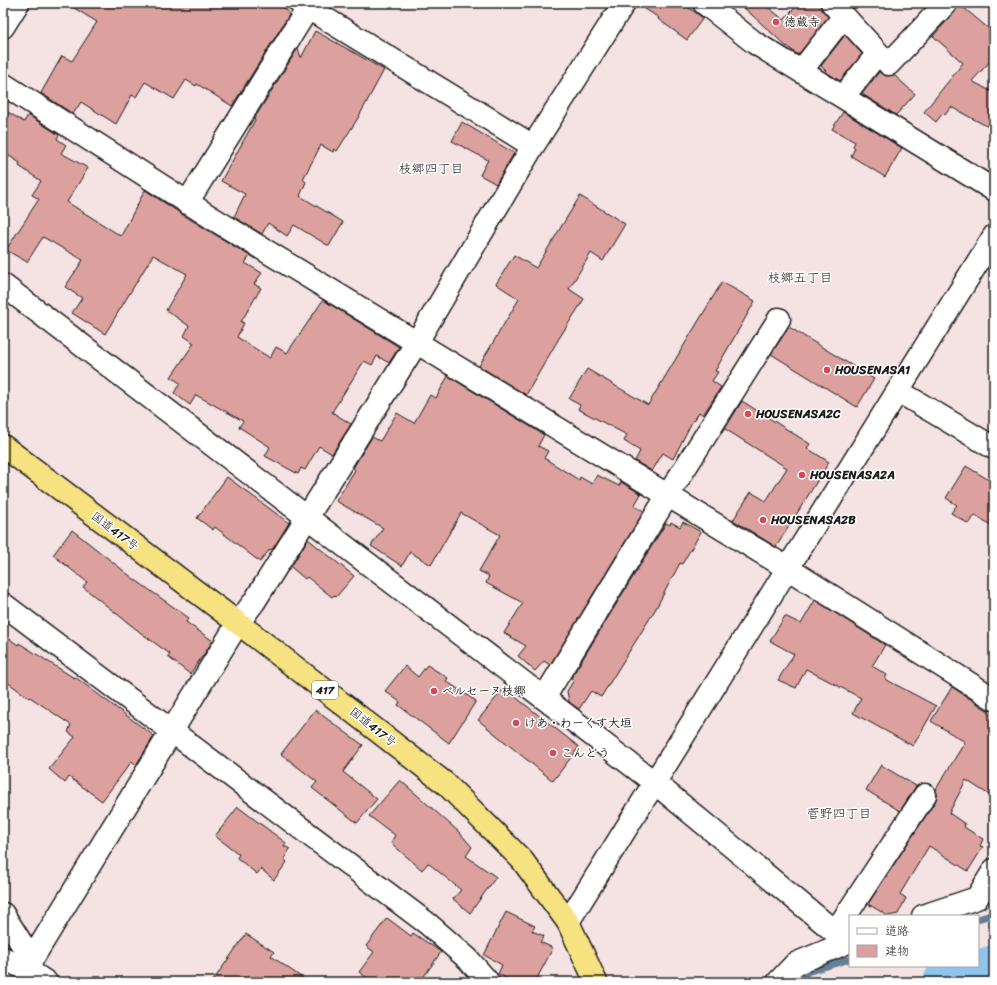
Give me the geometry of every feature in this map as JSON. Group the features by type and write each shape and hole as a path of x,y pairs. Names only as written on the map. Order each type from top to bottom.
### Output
{"highway":[{"name":"国道417号","path":"3,446 238,623 446,784 522,860 568,922 596,982"}],"street":[{"path":"3,27 18,3"},
{"path":"29,964 238,623 254,602 417,342 533,146 624,3"},
{"path":"704,3 755,43 994,190"},
{"path":"801,71 838,10 889,64 946,3"},
{"path":"187,202 304,5 533,146"},
{"path":"842,97 878,53"},
{"path":"3,84 187,202 787,568 994,699"},
{"path":"568,922 994,236"},
{"path":"3,285 655,783 844,938"},
{"path":"544,698 668,495 779,319"},
{"path":"898,390 994,448"},
{"path":"3,604 428,924 468,959 488,982"},
{"path":"857,915 925,795"},
{"path":"926,915 976,898 994,870"},
{"path":"3,914 29,964 46,982"},
{"path":"778,982 795,964 844,938 849,929"},
{"path":"3,958 29,964"}],"building":[{"path":"66,3 276,3 287,10 289,15 232,106 197,84 196,86 186,80 174,99 145,82 136,97 132,95 116,124 81,102 73,114 41,93 62,56 72,61 97,22"},
{"path":"636,3 682,3 703,18 687,40 658,19 659,18"},
{"name":"徳蔵寺","path":"742,3 763,3 784,20 799,3 820,3 823,11 828,17 798,55 787,47 741,5"},
{"path":"958,3 994,33 994,57 972,81 994,93 994,130 951,107 945,115 943,113 936,122 924,112 963,63 933,36 955,12"},
{"path":"315,31 384,70 358,118 337,151 334,149 333,152 321,145 303,179 306,182 300,196 343,222 329,246 294,225 287,236 268,223 262,234 234,217 245,194 221,181 255,120 254,119 298,48 301,58"},
{"path":"845,35 862,54 840,81 829,74 821,66"},
{"path":"879,72 886,76 894,75 915,94 896,115 862,94"},
{"path":"3,109 24,122 28,115 59,135 57,139 66,145 61,153 88,168 67,202 121,236 145,190 250,256 245,263 262,273 254,284 261,288 241,322 244,323 237,337 270,358 276,347 287,353 323,300 399,347 389,363 377,356 372,365 364,361 332,412 351,424 332,454 319,446 305,470 301,468 298,474 265,456 270,447 239,427 243,421 196,395 190,405 174,393 180,383 171,377 194,343 184,336 189,326 166,310 187,274 153,255 105,334 72,313 82,298 65,287 83,260 43,237 27,262 6,250 39,199 32,195 41,181 19,166 20,163 3,152"},
{"path":"843,112 902,148 885,177 851,156 855,148 853,146 855,142 832,129"},
{"path":"462,122 514,153 496,184 480,175 488,160 452,141"},
{"path":"580,196 625,224 603,261 591,253 569,289 584,299 526,395 479,366 519,299 496,284 514,255 536,268"},
{"path":"722,282 755,301 715,371 718,372 712,381 721,387 703,415 699,412 694,421 693,420 673,459 663,453 652,471 635,461 640,451 624,441 627,435 578,409 580,405 569,399 587,369 648,405"},
{"name":"HOUSENASA1","path":"789,327 874,379 857,407 771,354"},
{"path":"448,376 544,435 538,446 548,451 544,458 579,480 580,477 592,484 597,475 619,486 621,482 641,494 634,506 644,511 550,665 544,661 535,671 518,656 526,646 504,633 523,603 486,583 489,576 479,571 500,535 461,513 431,565 410,552 402,566 371,546 383,528 336,501 355,470 353,468 372,437 380,441 397,413 414,423 430,395 436,398"},
{"path":"742,401 810,444 807,448 829,462 776,547 733,520 751,492 766,501 787,468 725,429"},
{"path":"966,466 994,483 994,527 975,515 969,524 951,513 957,505 946,498"},
{"path":"227,477 289,523 272,550 270,549 260,562 215,527 213,530 197,518"},
{"path":"671,522 680,527 683,522 701,532 682,564 680,563 655,610 601,697 591,691 579,709 569,702 567,691 574,680 571,678 666,523 670,525"},
{"path":"72,530 134,579 189,618 186,622 213,641 190,674 168,657 170,654 83,587 87,582 53,555"},
{"path":"308,539 354,576 336,597 334,595 332,597 307,577 305,579 291,567"},
{"path":"815,600 885,645 872,666 887,675 885,679 936,706 913,746 853,713 861,698 806,669 796,688 778,680 794,654 770,641 785,616 801,624"},
{"path":"3,634 18,645 19,643 74,678 75,677 154,736 136,765 132,761 102,801 69,777 65,783 49,769 75,737 68,732 71,725 3,679"},
{"name":"ベルセーヌ枝郷","path":"427,665 448,678 446,681 476,701 449,743 398,705 400,702 385,691 405,666 418,677"},
{"path":"952,687 987,710 994,711 994,798 966,780 949,813 965,824 964,827 983,839 980,846 983,847 968,871 929,846 900,894 906,898 898,914 886,915 868,904 935,802 937,795 936,789 965,742 931,721"},
{"path":"504,688 579,747 553,781 478,720"},
{"path":"315,710 363,745 343,772 377,799 357,823 312,788 317,782 281,754"},
{"path":"881,765 916,786 900,811 866,790"},
{"path":"400,780 459,832 472,847 466,856 496,877 470,913 453,899 461,890 428,863 422,870 391,843 395,835 369,816"},
{"path":"238,807 286,843 284,846 290,849 284,859 287,862 274,880 261,869 257,874 237,858 239,854 215,836"},
{"path":"506,912 535,926 532,931 544,936 540,942 553,948 535,982 514,982 498,974 502,965 484,955"},
{"path":"387,918 411,936 413,933 441,952 420,982 373,982 359,972 374,952 366,946"},
{"path":"246,934 274,952 271,956 308,982 212,982"}],"waterway":[{"path":"979,919 994,914"},
{"path":"807,982 804,973 849,959"},
{"path":"945,982 994,967"}],"place":[{"name":"徳蔵寺","path":"776,22"},
{"name":"HOUSENASA1","path":"827,370"},
{"name":"HOUSENASA2C","path":"748,414"},
{"name":"HOUSENASA2A","path":"802,475"},
{"name":"HOUSENASA2B","path":"763,520"},
{"name":"ベルセーヌ枝郷","path":"434,691"},
{"name":"けあ・わーくす大垣","path":"516,723"},
{"name":"こんどう","path":"553,753"}],"district":[{"name":"枝郷四丁目","path":"431,168"},
{"name":"枝郷五丁目","path":"800,277"},
{"name":"菅野四丁目","path":"839,813"}]}
